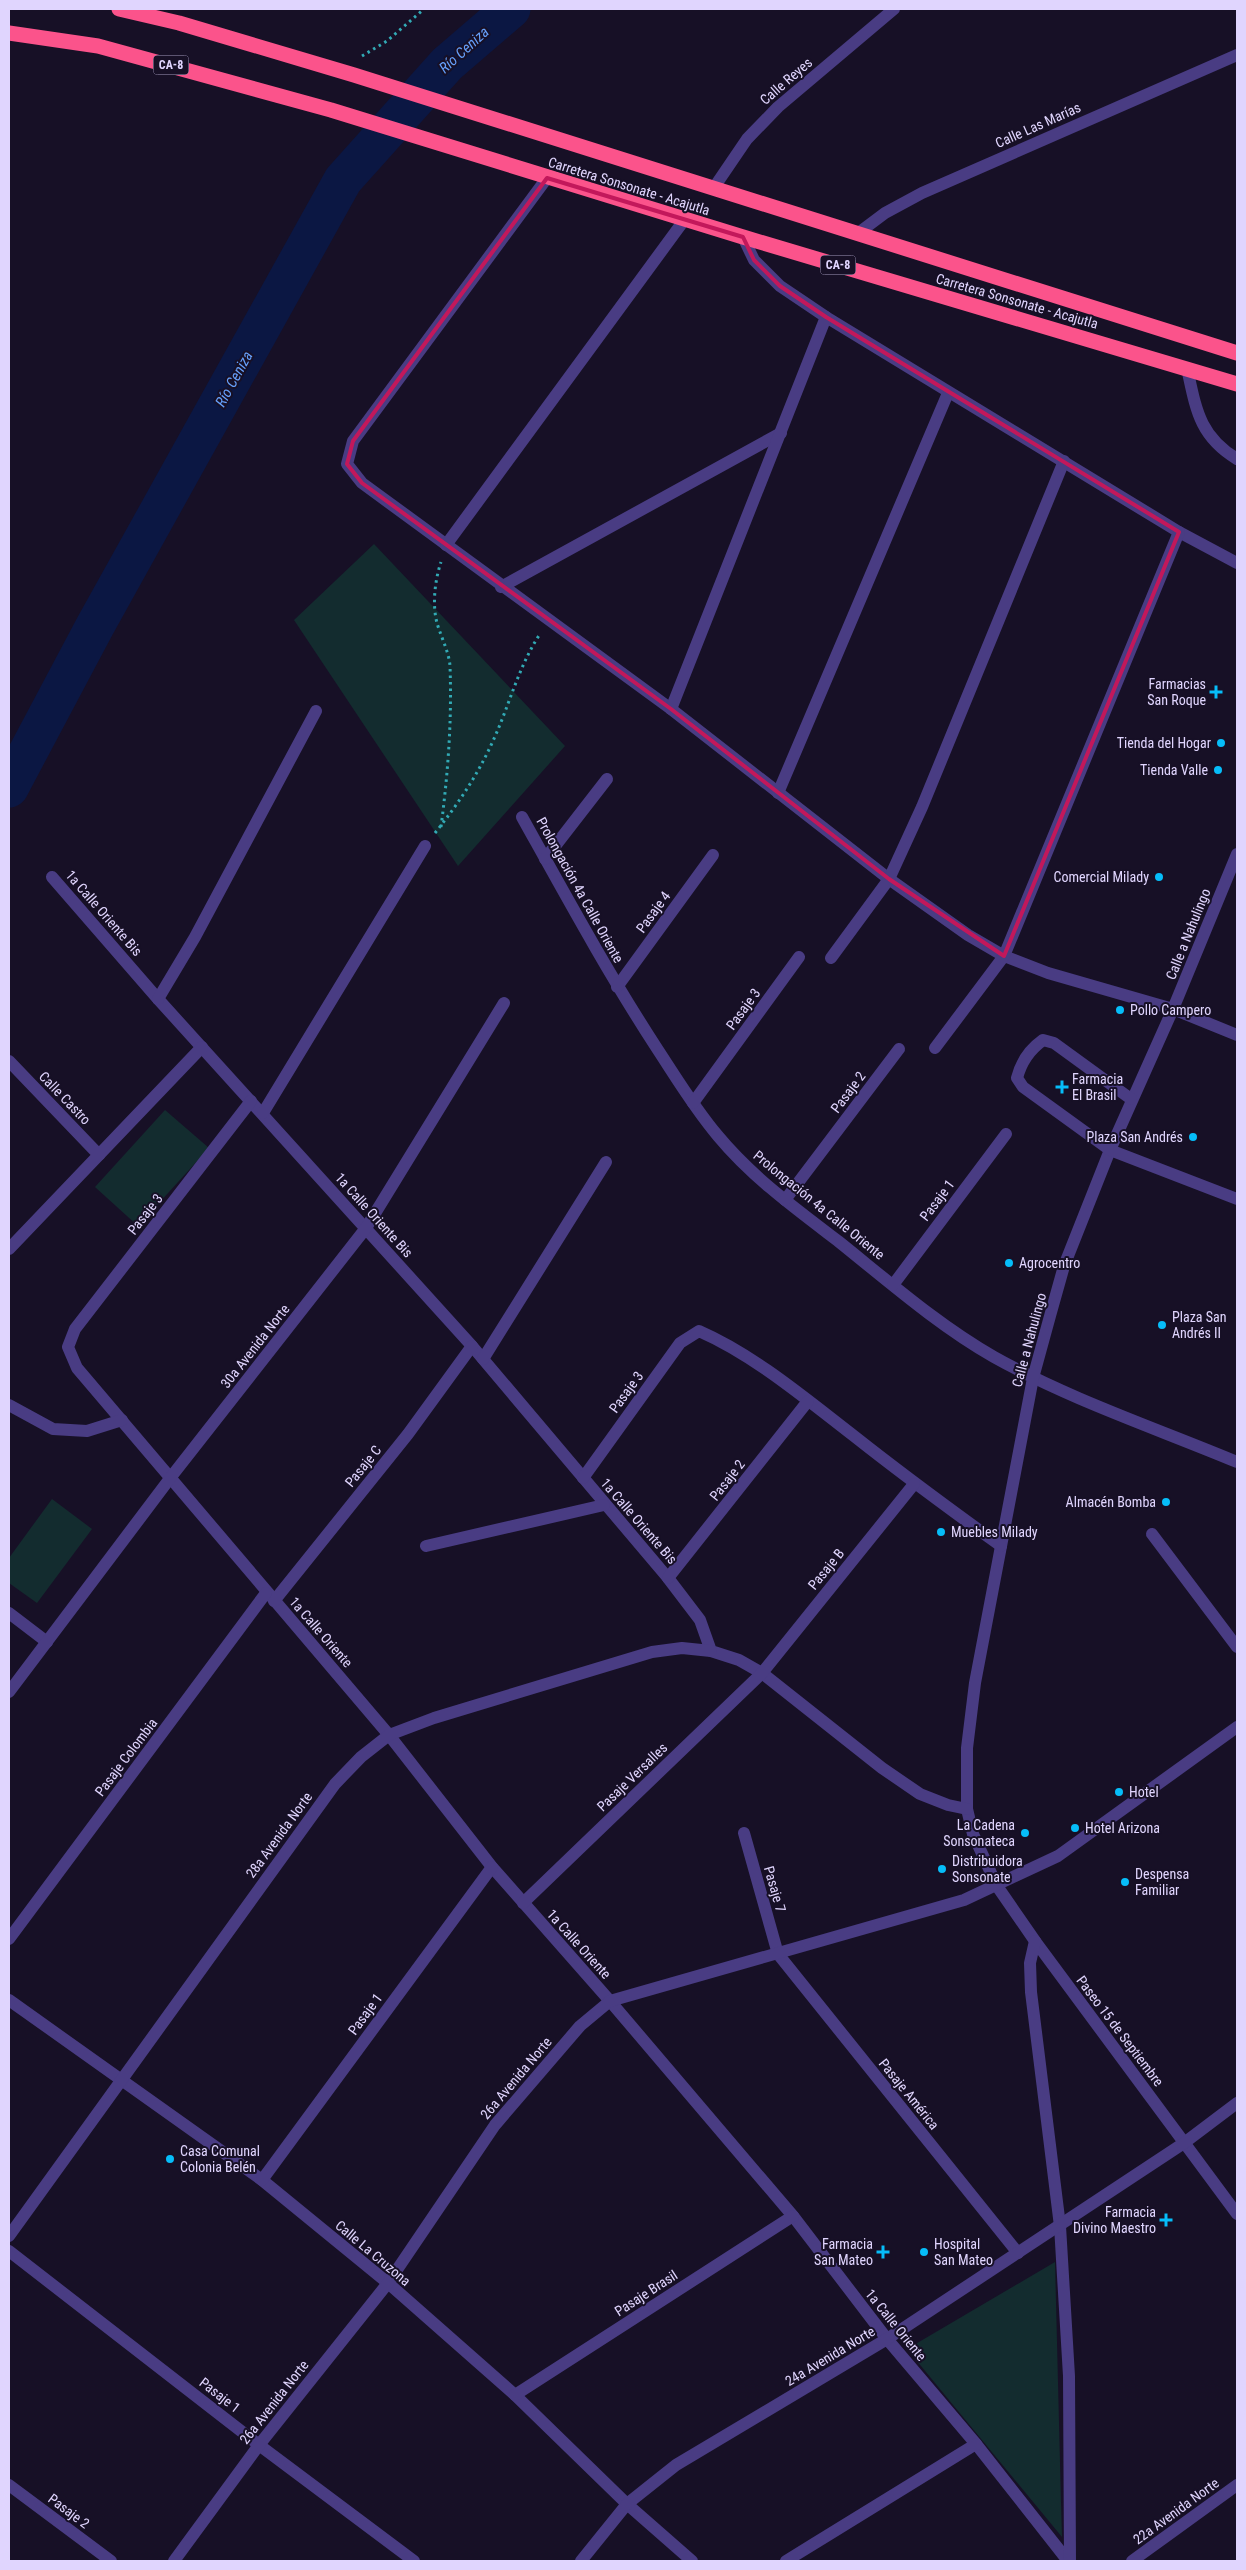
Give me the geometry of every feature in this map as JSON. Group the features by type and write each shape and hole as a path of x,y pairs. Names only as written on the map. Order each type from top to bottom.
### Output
{"highway":[{"name":"Carretera Sonsonate - Acajutla","path":"119,9 179,23 354,75 1237,353"},
{"name":"Carretera Sonsonate - Acajutla","path":"9,32 98,46 331,110 742,237 1237,384"}],"street":[{"name":"Calle Reyes","path":"713,189 747,139 778,107 894,9"},
{"name":"Calle Las Marías","path":"857,234 885,213 922,192 1237,55"},
{"path":"548,178 352,440 347,464 362,483 500,587 671,709 888,879 1004,956 1048,973 1173,1009 1236,1031"},
{"path":"446,545 685,219"},
{"path":"742,237 754,260 780,286 826,318 1180,532 1237,563"},
{"path":"671,709 826,318"},
{"path":"1187,368 1198,416 1208,435 1223,451 1237,460"},
{"path":"778,793 948,393"},
{"path":"500,587 781,433"},
{"path":"831,958 888,879 922,807 1064,461"},
{"path":"935,1048 1004,956 1180,532"},
{"path":"158,999 195,937 316,711"},
{"path":"546,859 607,779"},
{"name":"Prolongación 4a Calle Oriente","path":"522,817 617,987 693,1103 718,1136 744,1164 785,1200 956,1333 1033,1378 1237,1462"},
{"path":"263,1113 426,846"},
{"name":"Calle a Nahulingo","path":"986,1861 973,1834 967,1809 967,1748 975,1683 1033,1378 1064,1266 1131,1099 1173,1009 1237,854"},
{"name":"Pasaje 4","path":"617,987 713,855"},
{"name":"1a Calle Oriente Bis","path":"52,877 158,999 472,1346 604,1505 668,1578 700,1620 711,1651"},
{"name":"Pasaje 3","path":"693,1103 800,957"},
{"name":"30a Avenida Norte","path":"9,1692 172,1477 366,1228 504,1003"},
{"path":"1131,1099 1054,1043 1043,1040 1033,1047 1020,1065 1017,1078 1023,1087 1110,1150 1237,1199"},
{"path":"9,1249 202,1047"},
{"name":"Pasaje 2","path":"785,1200 899,1049"},
{"name":"Calle Castro","path":"9,1062 99,1155"},
{"name":"Pasaje 3","path":"68,1347 75,1329 251,1100"},
{"name":"Pasaje 1","path":"892,1284 1006,1134"},
{"path":"483,1359 606,1162"},
{"name":"Pasaje 3","path":"583,1478 680,1343 699,1331 723,1341 808,1401"},
{"name":"Pasaje C","path":"270,1597 408,1434 472,1346"},
{"name":"1a Calle Oriente","path":"68,1347 77,1368 172,1477 270,1597 390,1736 492,1867 610,2001 793,2216 887,2339 976,2444 1069,2561"},
{"path":"808,1401 914,1484 1001,1546"},
{"name":"Pasaje 2","path":"668,1578 808,1401"},
{"path":"9,1405 53,1429 87,1431 122,1420"},
{"name":"Pasaje B","path":"762,1674 914,1484"},
{"path":"426,1546 604,1505"},
{"path":"1152,1534 1237,1647"},
{"name":"Pasaje Colombia","path":"9,1939 270,1597"},
{"path":"9,1614 47,1642"},
{"name":"28a Avenida Norte","path":"9,2236 120,2079 335,1784 360,1757 390,1736 434,1718 652,1652 682,1648 711,1651 739,1660 762,1674 882,1768 920,1794 948,1805 967,1809"},
{"name":"Pasaje Versalles","path":"523,1902 762,1674"},
{"name":"26a Avenida Norte","path":"174,2561 259,2445 388,2283 495,2125 580,2026 610,2001 964,1900 997,1886 1058,1856 1237,1727"},
{"name":"Pasaje 7","path":"744,1832 778,1954"},
{"name":"Paseo 15 de Septiembre","path":"986,1861 997,1886 1035,1941 1237,2214"},
{"name":"Pasaje 1","path":"262,2180 492,1867"},
{"path":"1035,1941 1030,1964 1030,1992 1060,2226 1068,2376 1069,2561"},
{"name":"Pasaje América","path":"778,1954 1018,2253"},
{"name":"Calle La Cruzona","path":"9,2000 262,2180 388,2283 515,2394 628,2504 692,2561"},
{"name":"24a Avenida Norte","path":"581,2561 628,2504 676,2465 887,2339 1060,2226 1184,2142 1237,2103"},
{"name":"Pasaje Brasil","path":"515,2394 793,2216"},
{"name":"Pasaje 1","path":"9,2251 259,2445 414,2561"},
{"path":"786,2561 976,2444"},
{"name":"Pasaje 2","path":"9,2485 111,2561"},
{"name":"22a Avenida Norte","path":"1132,2561 1237,2485"}],"path":[{"path":"362,56 387,41 424,9"},
{"path":"441,826 451,717 450,663 436,620 436,578 446,545"},
{"path":"426,846 469,789 492,743 529,651 548,621"}],"highlighted area":[{"path":"547,178 743,237 754,260 780,286 826,317 1179,532 1004,956 889,879 671,709 362,483 347,464 353,441"}],"green space":[{"path":"374,544 565,746 458,866 294,620"},
{"path":"165,1110 209,1148 138,1226 95,1187"},
{"path":"52,1499 92,1529 37,1603 9,1583 9,1558"},
{"path":"1055,2262 1061,2502 1062,2537 907,2349"}],"waterway":[{"name":"Río Ceniza","path":"9,788 95,626 343,180 447,64 511,9"}],"place":[{"name":"Farmacias San Roque","path":"1216,692"},
{"name":"Tienda del Hogar","path":"1221,743"},
{"name":"Tienda Valle","path":"1218,770"},
{"name":"Comercial Milady","path":"1159,877"},
{"name":"Pollo Campero","path":"1120,1010"},
{"name":"Farmacia El Brasil","path":"1062,1087"},
{"name":"Plaza San Andrés","path":"1193,1137"},
{"name":"Agrocentro","path":"1009,1263"},
{"name":"Plaza San Andrés II","path":"1162,1325"},
{"name":"Almacén Bomba","path":"1166,1502"},
{"name":"Muebles Milady","path":"941,1532"},
{"name":"Hotel","path":"1119,1792"},
{"name":"Hotel Arizona","path":"1075,1828"},
{"name":"La Cadena Sonsonateca","path":"1025,1833"},
{"name":"Distribuidora Sonsonate","path":"942,1869"},
{"name":"Despensa Familiar","path":"1125,1882"},
{"name":"Casa Comunal Colonia Belén","path":"170,2159"},
{"name":"Farmacia Divino Maestro","path":"1166,2220"},
{"name":"Farmacia San Mateo","path":"883,2252"},
{"name":"Hospital San Mateo","path":"924,2252"}]}
